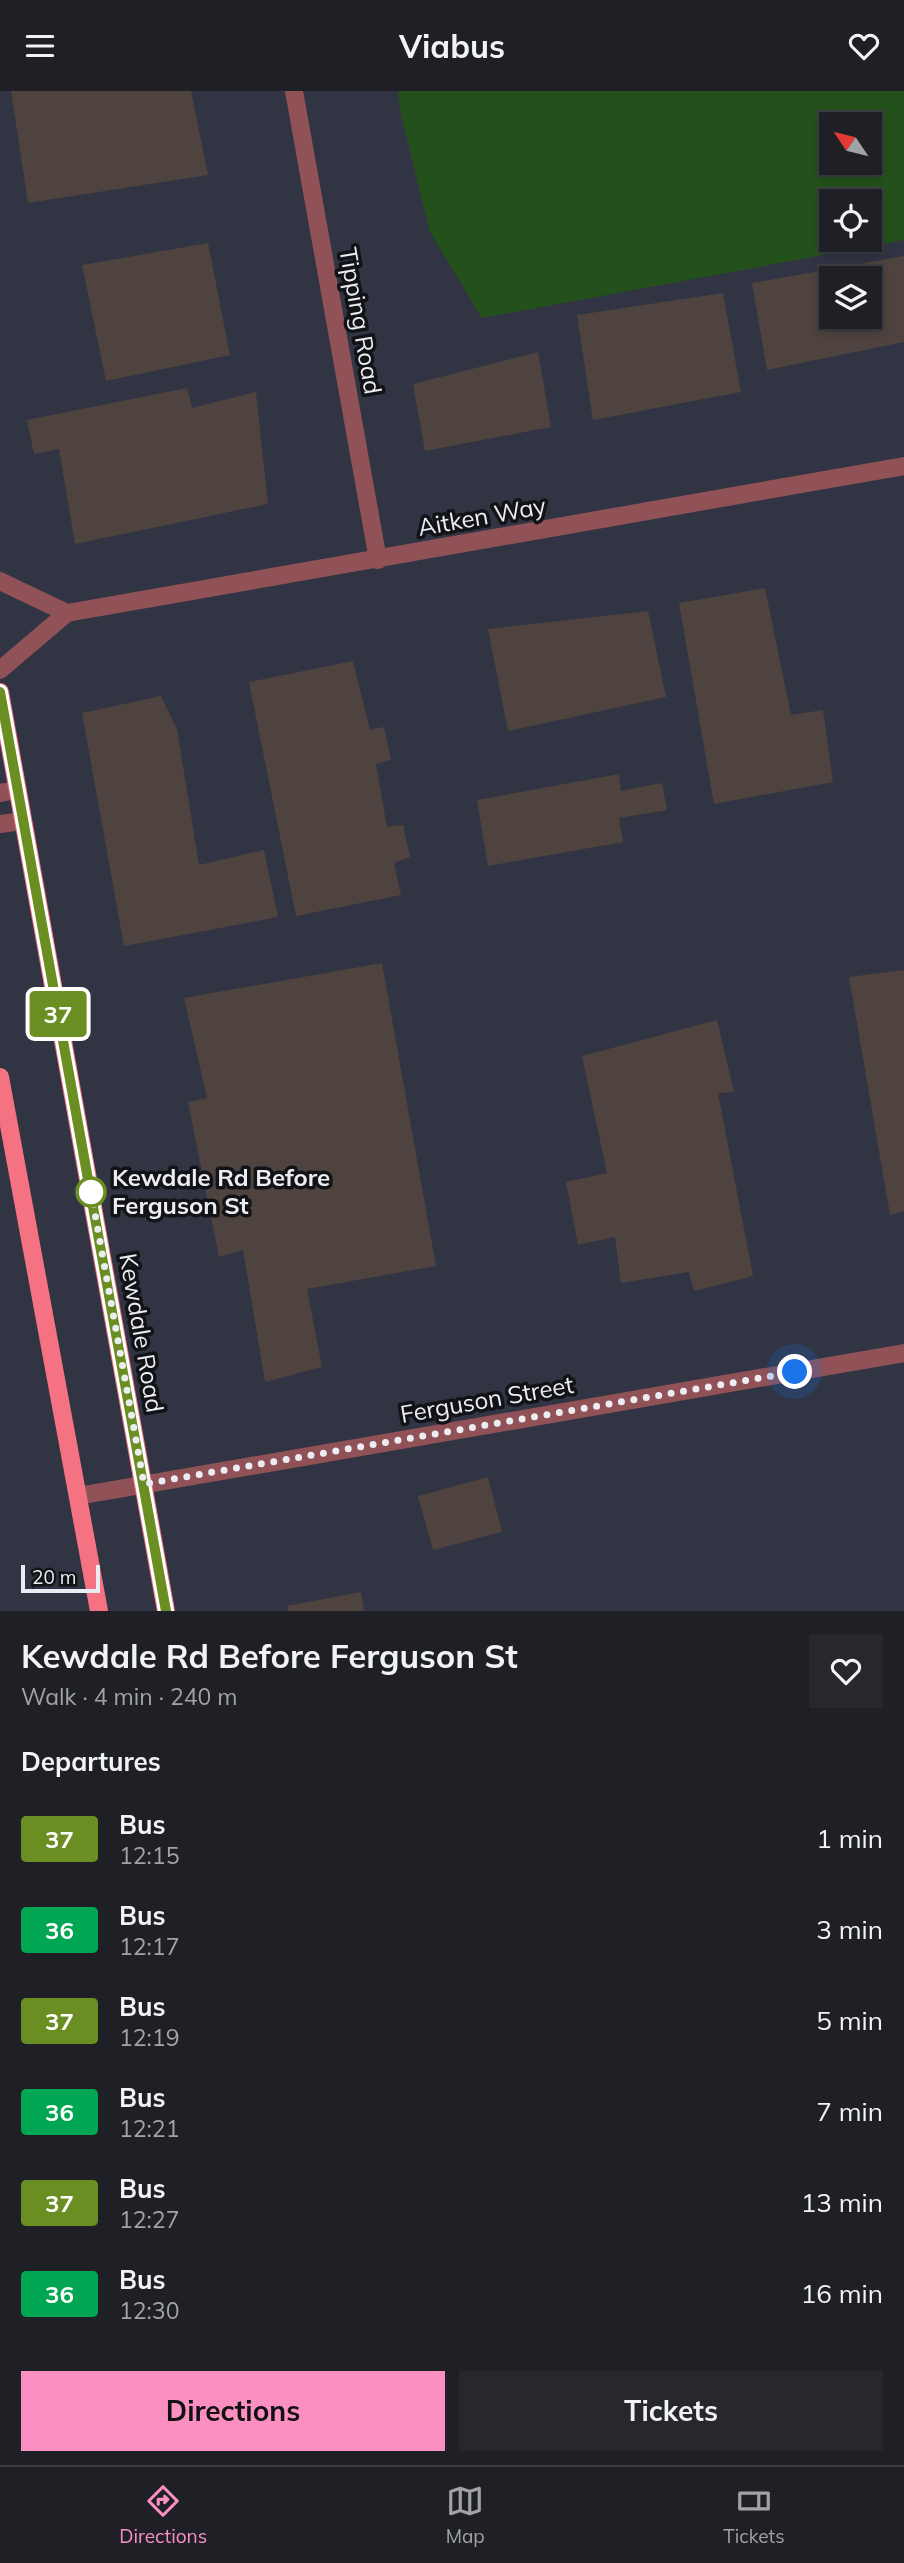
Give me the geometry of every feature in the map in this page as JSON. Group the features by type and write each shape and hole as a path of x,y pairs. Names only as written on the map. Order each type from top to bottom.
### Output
{"main road":[{"name":"Kewdale Road","path":"0,692 9,791 23,821 166,1611"},
{"path":"0,1077 99,1611"}],"street":[{"name":"Tipping Road","path":"294,91 378,560"},
{"name":"Aitken Way","path":"67,613 904,466"},
{"path":"0,581 67,613 0,670"},
{"path":"0,824 23,821"},
{"name":"Ferguson Street","path":"78,1496 904,1353"}],"shaded area":[{"path":"0,91 904,91 904,1611 0,1611"}],"green space":[{"path":"398,91 904,91 904,240 882,244 882,189 819,189 819,252 839,252 482,318 430,232 400,110"}],"building":[{"path":"11,91 191,91 208,175 28,203"},
{"path":"208,243 230,355 106,381 82,265"},
{"path":"904,256 904,342 767,370 752,283 819,271 819,329 882,329 882,266 848,266"},
{"path":"723,293 741,392 593,420 577,315"},
{"path":"538,352 551,427 425,451 413,384"},
{"path":"187,388 192,408 256,392 268,504 75,544 59,449 34,454 27,420"},
{"path":"765,588 791,715 823,710 833,782 714,804 679,603"},
{"path":"648,611 666,697 508,731 488,629"},
{"path":"353,661 370,730 384,727 391,760 376,764 387,827 403,825 410,857 394,863 401,895 296,916 249,682"},
{"path":"161,696 177,729 199,865 264,850 278,917 124,946 82,713"},
{"path":"619,774 621,791 662,783 667,810 619,818 623,842 488,866 477,800"},
{"path":"382,963 436,1266 307,1289 322,1367 265,1382 243,1250 219,1257 188,1102 207,1098 184,998"},
{"path":"904,970 904,1211 890,1215 849,977"},
{"path":"717,1020 734,1092 718,1093 753,1276 694,1291 689,1272 621,1283 615,1237 578,1245 566,1182 607,1173 582,1056"},
{"path":"488,1477 502,1532 433,1550 418,1496"},
{"path":"361,1592 364,1611 288,1611 287,1606"}],"bus line":[{"name":"37","path":"0,692 166,1611"}],"place":[{"name":"Kewdale Rd Before Ferguson St","path":"91,1192"}],"route":[{"path":"91,1192 144,1484 795,1372"}]}
